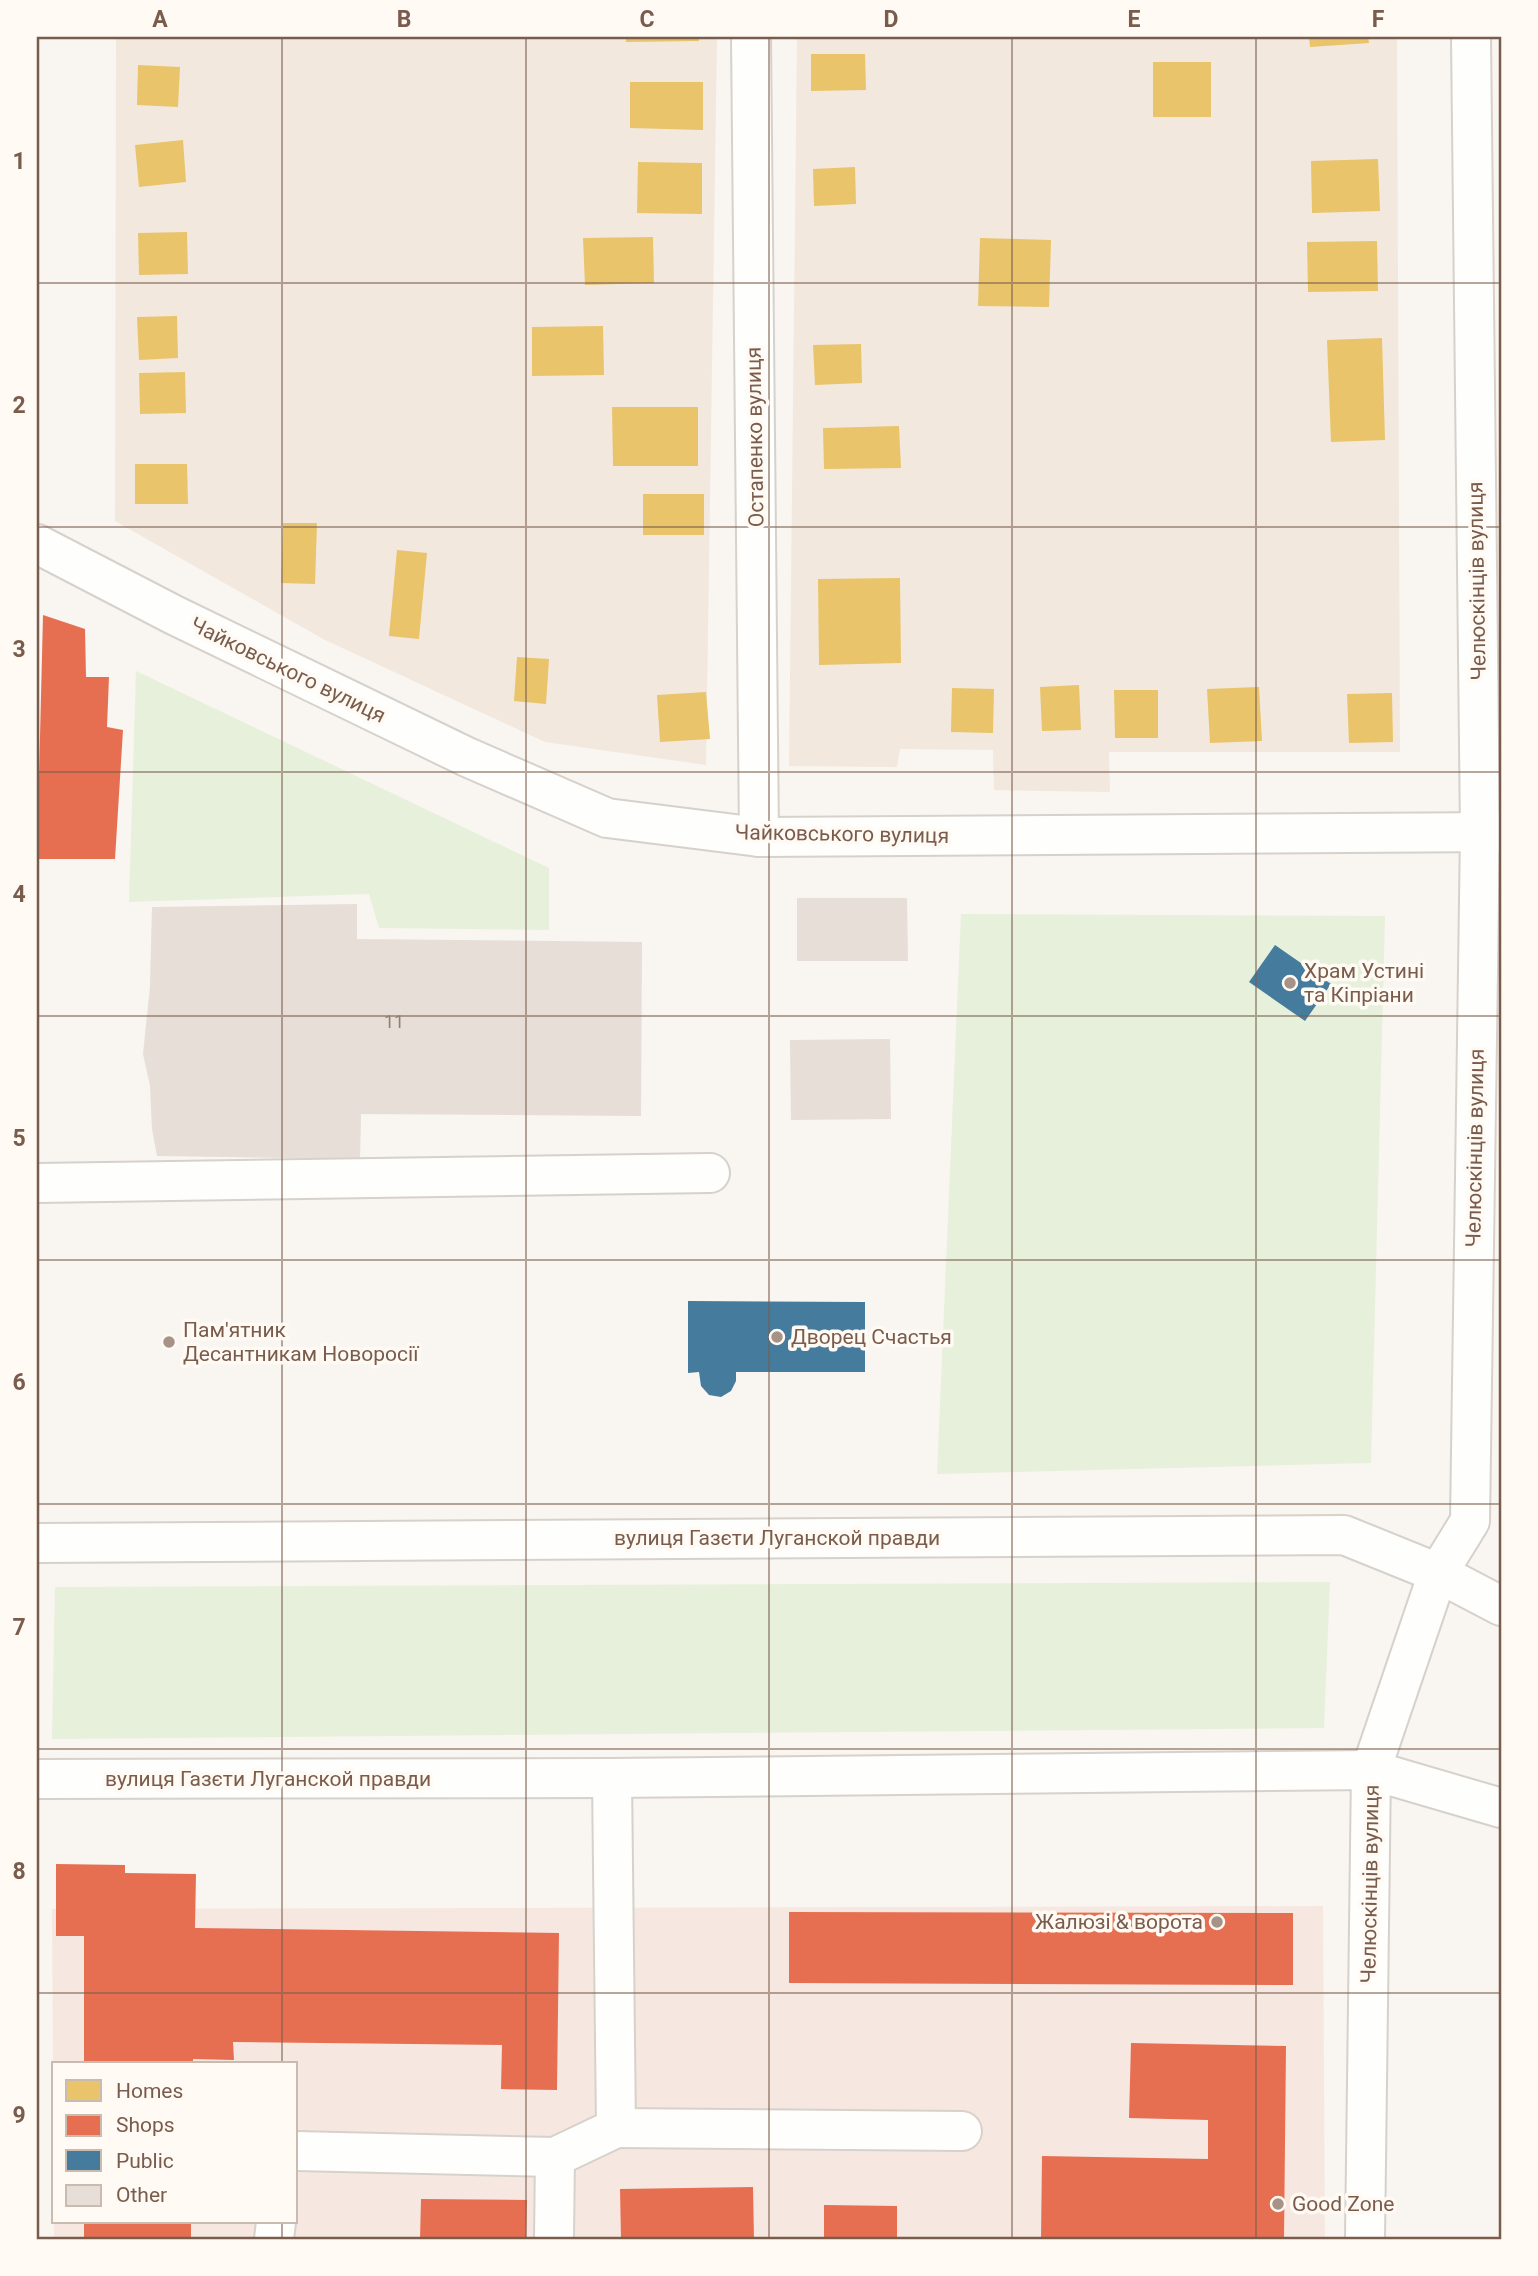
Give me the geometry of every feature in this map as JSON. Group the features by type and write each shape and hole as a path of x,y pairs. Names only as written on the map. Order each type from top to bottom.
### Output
{"street":[{"name":"Остапенко вулиця","path":"751,37 759,837"},
{"name":"Челюскінців вулиця","path":"1366,2239 1371,1770 1438,1573 1470,1521 1491,832 1471,37"},
{"name":"Чайковського вулиця","path":"37,544 174,615 455,751 607,818 759,837 1491,832"},
{"path":"37,1183 710,1172"},
{"name":"вулиця Газєти Луганской правди","path":"37,1543 1344,1535 1438,1573 1501,1606"},
{"name":"вулиця Газєти Луганской правди","path":"37,1779 612,1778 1371,1770 1501,1808"},
{"path":"612,1778 616,2128"},
{"path":"298,2151 555,2157 616,2128 962,2131"},
{"path":"554,2239 555,2157"}],"shaded area":[{"path":"116,37 717,37 706,765 545,742 323,639 115,521"},
{"path":"797,37 1397,37 1400,752 1109,752 1110,792 994,790 993,750 900,749 897,767 789,766"},
{"path":"1323,1906 1325,2239 54,2239 54,2224 298,2224 298,2062 53,2062 52,1909"}],"green space":[{"path":"136,671 549,868 549,930 379,928 369,894 129,902"},
{"path":"961,914 1385,916 1371,1463 937,1474"},
{"path":"1330,1582 1324,1728 52,1739 55,1587"}],"building: Homes":[{"path":"626,37 699,37 699,41 626,42"},
{"path":"1309,37 1368,37 1369,43 1310,47"},
{"path":"811,54 865,54 866,90 811,91"},
{"path":"1153,62 1211,62 1211,117 1153,117"},
{"path":"138,65 180,67 178,107 137,105"},
{"path":"630,82 703,82 703,130 630,128"},
{"path":"183,140 186,182 139,187 135,145"},
{"path":"1378,159 1380,211 1312,213 1311,161"},
{"path":"638,162 702,163 702,214 637,213"},
{"path":"855,167 856,204 814,206 813,169"},
{"path":"187,232 188,274 139,275 138,233"},
{"path":"653,237 654,283 585,285 583,238"},
{"path":"980,238 1051,240 1049,307 978,306"},
{"path":"1377,241 1378,291 1308,292 1307,242"},
{"path":"177,316 178,358 139,360 137,317"},
{"path":"603,326 604,375 532,376 532,327"},
{"path":"1382,338 1385,440 1331,442 1327,340"},
{"path":"861,344 862,383 815,385 813,345"},
{"path":"185,372 186,413 140,414 139,373"},
{"path":"612,407 698,407 698,466 613,466"},
{"path":"899,426 901,468 824,469 823,428"},
{"path":"135,464 187,464 188,504 135,504"},
{"path":"643,494 704,494 704,535 643,535"},
{"path":"283,523 317,523 315,584 281,583"},
{"path":"397,550 427,553 419,639 389,636"},
{"path":"900,578 901,663 819,665 818,579"},
{"path":"517,657 549,659 546,704 514,701"},
{"path":"1079,685 1081,730 1042,731 1040,687"},
{"path":"1259,687 1262,741 1210,743 1207,689"},
{"path":"952,688 994,689 993,733 951,732"},
{"path":"1114,690 1158,690 1158,738 1115,738"},
{"path":"706,692 710,739 660,742 657,695"},
{"path":"1392,693 1393,742 1349,743 1347,694"}],"building: Shops":[{"path":"43,615 85,629 86,677 109,677 107,727 123,730 115,859 37,859"},
{"path":"56,1864 125,1865 125,1873 196,1874 195,1928 559,1933 557,2090 501,2089 502,2045 233,2042 234,2060 84,2062 84,1936 56,1936"},
{"path":"789,1912 1293,1913 1293,1985 789,1983"},
{"path":"1131,2043 1286,2046 1284,2239 1041,2239 1042,2156 1208,2159 1208,2120 1129,2118"},
{"path":"753,2187 754,2239 621,2239 620,2189"},
{"path":"421,2199 527,2200 526,2239 420,2239"},
{"path":"824,2205 897,2206 897,2239 824,2239"},
{"path":"84,2224 191,2224 191,2239 84,2239"}],"building: Public":[{"name":"Храм Устині та Кіпріани","path":"1275,945 1331,984 1305,1021 1249,982"},
{"name":"Дворец Счастья","path":"688,1301 865,1302 865,1372 736,1372 736,1381 731,1391 721,1397 709,1395 701,1386 699,1372 688,1373"}],"building: Other":[{"path":"797,898 907,898 908,961 797,961"},
{"path":"357,904 357,939 642,942 641,1116 361,1114 360,1159 157,1156 152,1129 150,1086 143,1054 150,987 152,907"},
{"path":"890,1039 891,1119 791,1120 790,1040"}],"place":[{"name":"Храм Устині та Кіпріани","path":"1290,983"},
{"name":"Дворец Счастья","path":"777,1337"},
{"name":"Пам'ятник Десантникам Новоросії","path":"169,1342"},
{"name":"Жалюзі & ворота","path":"1217,1922"},
{"name":"Good Zone","path":"1278,2204"}]}
